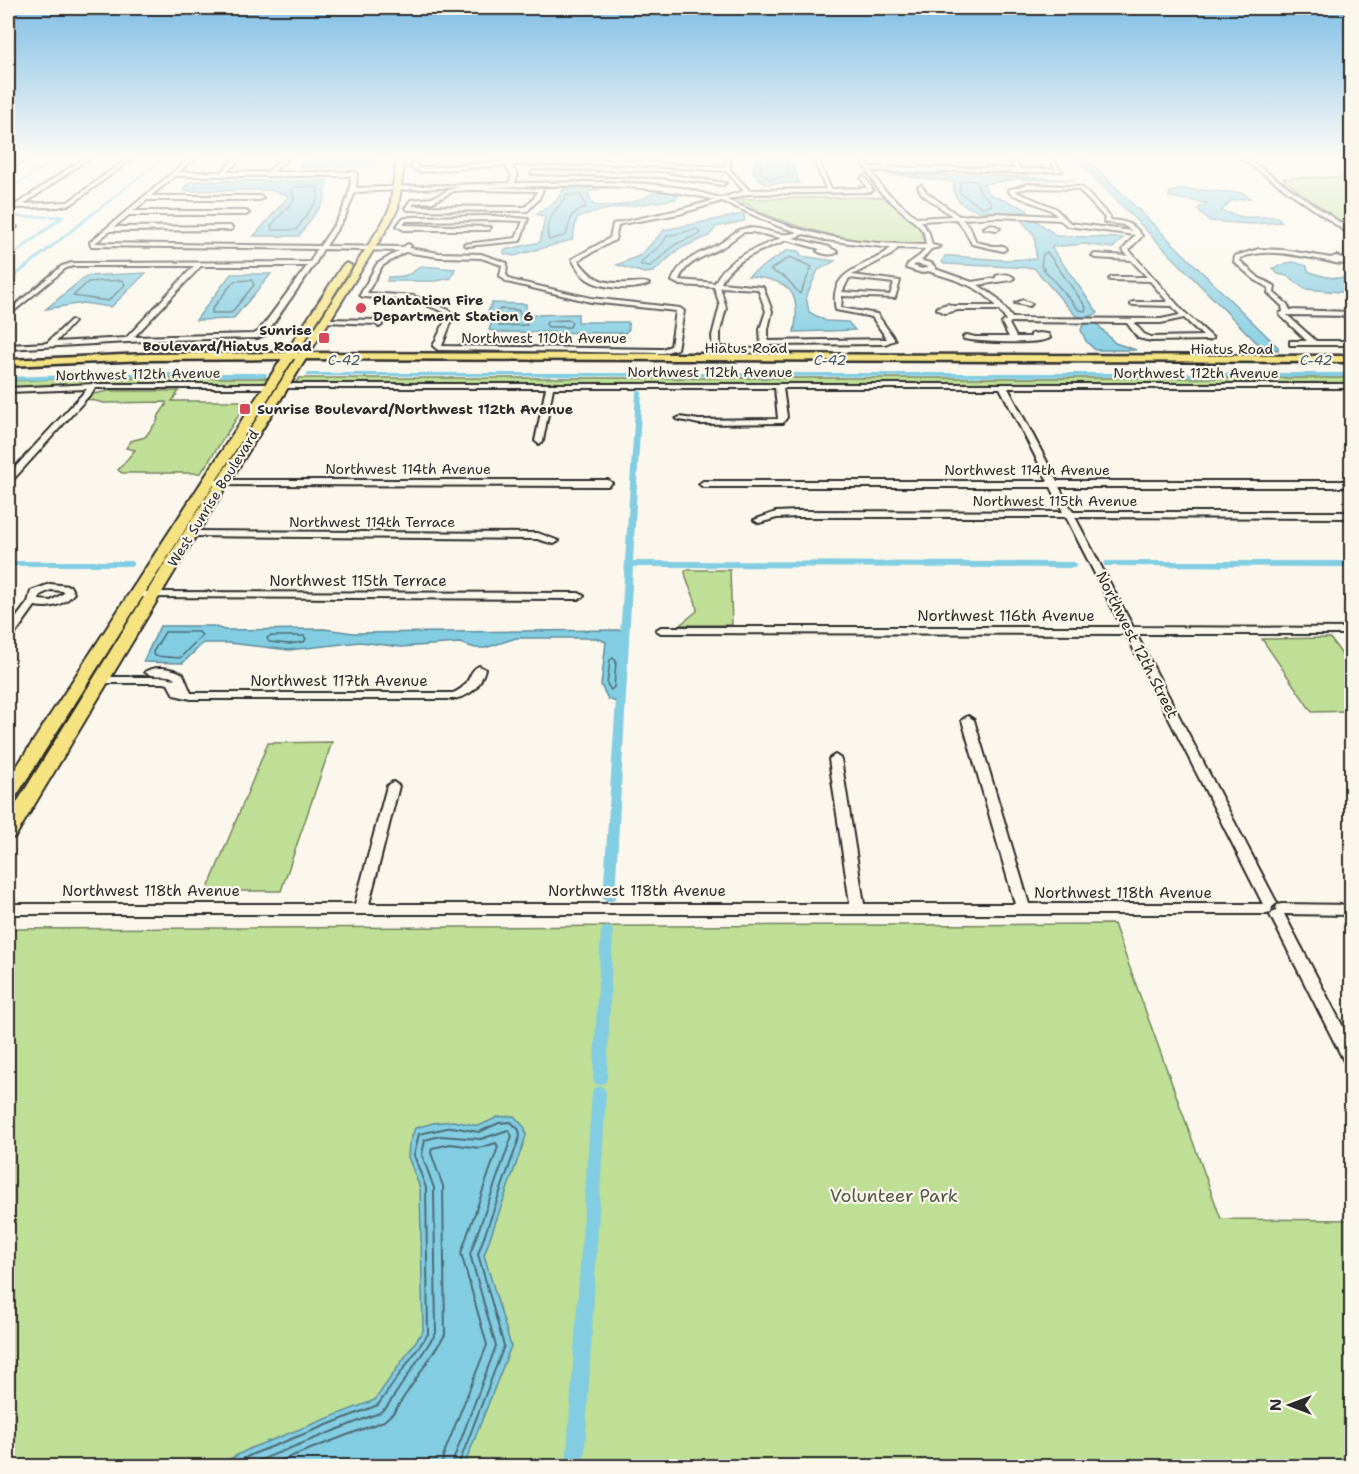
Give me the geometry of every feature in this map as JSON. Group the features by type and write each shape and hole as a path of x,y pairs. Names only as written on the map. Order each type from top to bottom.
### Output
{"highway":[{"name":"West Sunrise Boulevard","path":"8,832 103,676 144,595 190,534 268,386 380,227"},
{"name":"West Sunrise Boulevard","path":"8,794 144,595 215,483 327,321 366,246 370,229"}],"main road":[{"name":"Hiatus Road","path":"8,365 287,358 1352,361"}],"street":[{"path":"8,234 11,227"},
{"path":"112,227 92,243 93,245 406,247"},
{"path":"8,347 255,336 262,333 312,264 335,227"},
{"path":"402,227 489,228 487,234 468,241 467,244 499,243 519,238 523,227"},
{"path":"615,227 613,239 575,260 586,275 592,279 635,285 646,284"},
{"path":"790,227 886,246 938,247"},
{"path":"919,263 929,247 924,227"},
{"path":"928,227 936,235 938,247 929,267 917,271 908,267 910,264 919,263 929,267 956,281 971,284 986,291 1010,320"},
{"path":"1081,227 1137,233"},
{"path":"1129,321 1145,338 1209,338 1173,304 1131,258 1126,250 1139,237 1131,227"},
{"path":"215,245 230,228"},
{"path":"110,229 230,228"},
{"path":"967,228 987,228"},
{"path":"967,228 977,245 993,248"},
{"path":"763,346 764,328 770,311 760,288 675,281 677,274 692,261 746,230 824,248"},
{"path":"897,246 891,253 851,271 839,294 838,309 873,313 879,316 891,340 717,349 715,334 723,309 717,286 721,275 738,262 783,239 806,231 929,247"},
{"path":"884,255 888,249 886,246"},
{"name":"Northwest 110th Avenue","path":"406,247 494,258 505,264 503,276 505,279 545,291 612,303 678,309 681,311 674,347 670,349 445,349 437,346 450,317 447,312 414,298 362,294 379,265 393,258 406,247"},
{"path":"1314,343 1271,293 1273,287 1257,279 1237,262 1237,257 1250,253 1271,252 1332,260 1346,258 1352,270"},
{"path":"1095,256 1131,258"},
{"path":"128,340 199,264"},
{"path":"8,314 69,265 312,264"},
{"path":"839,294 893,297 898,282 847,276"},
{"path":"971,284 1000,279"},
{"path":"1112,279 1151,279"},
{"path":"954,308 1018,303"},
{"path":"1133,304 1173,304"},
{"path":"1285,310 1352,309"},
{"path":"1285,310 1352,314"},
{"path":"1014,340 1005,323 1010,320 1161,321 1185,316"},
{"path":"327,321 370,320 379,322 379,325"},
{"path":"50,344 71,322"},
{"path":"967,337 1037,339"},
{"path":"1293,343 1352,343"},
{"path":"8,480 94,386"},
{"name":"Northwest 112th Avenue","path":"8,390 94,386 268,386"},
{"name":"Northwest 112th Avenue","path":"284,386 1352,386"},
{"path":"539,441 550,386"},
{"path":"680,418 699,422 780,421 783,417 779,386"},
{"name":"Northwest 12th Street","path":"1003,386 1352,1060"},
{"name":"Northwest 114th Avenue","path":"215,483 608,483"},
{"name":"Northwest 114th Avenue","path":"703,484 1352,484"},
{"name":"Northwest 115th Avenue","path":"759,520 776,515 798,514 1352,515"},
{"name":"Northwest 114th Terrace","path":"190,534 538,536 554,541"},
{"name":"Northwest 115th Terrace","path":"144,595 579,596"},
{"path":"8,636 33,602"},
{"name":"Northwest 116th Avenue","path":"661,630 1352,631"},
{"name":"Northwest 117th Avenue","path":"103,676 147,676 172,682 178,693 184,695 454,696 467,693 476,682 479,669"},
{"path":"968,720 1024,909"},
{"path":"835,759 858,908"},
{"path":"361,907 393,786"},
{"name":"Northwest 118th Avenue","path":"8,909 361,907 1352,910"}],"green space":[{"path":"803,227 919,227 925,243 869,242"},
{"path":"77,378 267,378 265,382 255,385 65,385 8,388 8,381"},
{"path":"299,378 1351,378 1352,385 298,384 296,382"},
{"path":"108,391 179,391 172,401 248,401 201,473 122,473 118,470 135,450 126,448 131,441 145,437 158,420 166,402 104,403 86,399 94,394"},
{"path":"685,570 730,570 732,625 680,625 697,611"},
{"path":"1330,638 1351,667 1351,711 1312,712 1262,639"},
{"path":"332,742 281,891 207,891 268,743"},
{"name":"Volunteer Park","path":"1114,924 1221,1219 1351,1220 1351,1466 8,1466 8,929"}],"water":[{"path":"262,227 306,227 299,236 254,236"},
{"path":"543,227 575,227 572,240 514,256 504,254 504,250 540,242"},
{"path":"680,227 717,227 709,236 679,249 653,272 644,273 617,265 641,255 664,230"},
{"path":"1027,227 1044,227 1057,236 1123,238 1113,248 1084,244 1051,247 1098,313 1087,318 1076,316 1034,268 944,264 942,262 945,256 1003,260 1036,259 1035,236"},
{"path":"1143,227 1156,227 1278,347 1278,350 1266,349 1255,341"},
{"path":"788,250 799,251 801,256 835,261 818,270 806,297 809,312 826,321 848,322 855,330 794,332 796,306 794,296 789,289 773,280 748,276"},
{"path":"1293,262 1307,266 1308,271 1318,275 1351,278 1351,293 1305,289 1287,276 1278,274 1272,268"},
{"path":"420,266 455,269 451,278 436,281 387,281 388,277 406,275"},
{"path":"146,273 111,307 83,303 46,309 86,276"},
{"path":"231,274 271,274 233,319 196,320"},
{"path":"492,303 526,304 526,315 578,314 578,322 628,322 629,329 625,333 499,332 489,330 493,318 486,317"},
{"path":"1083,324 1097,324 1115,343 1136,350 1095,350 1086,341 1081,330"},
{"path":"160,626 213,626 224,630 324,629 354,633 623,630 619,703 608,699 601,685 606,642 596,638 516,638 485,648 475,648 460,643 401,647 360,642 289,650 229,643 203,643 183,663 143,662"},
{"path":"514,1116 525,1128 526,1136 484,1255 511,1346 464,1466 216,1466 251,1448 375,1400 423,1331 420,1188 408,1157 409,1145 415,1128 453,1121 479,1126 498,1117"}],"waterway":[{"path":"8,259 49,227"},
{"path":"8,281 76,227"},
{"name":"C-42","path":"8,379 130,375 265,375"},
{"name":"C-42","path":"309,375 1352,375"},
{"path":"629,564 639,392"},
{"path":"8,564 131,564"},
{"path":"609,898 629,564"},
{"path":"629,564 1074,565"},
{"path":"1107,564 1352,564"},
{"path":"600,1079 607,931"},
{"path":"575,1466 599,1092"}],"place":[{"name":"Plantation Fire Department Station 6","path":"361,308"},
{"name":"Sunrise Boulevard/Hiatus Road","path":"324,338"},
{"name":"Sunrise Boulevard/Northwest 112th Avenue","path":"245,409"}]}
